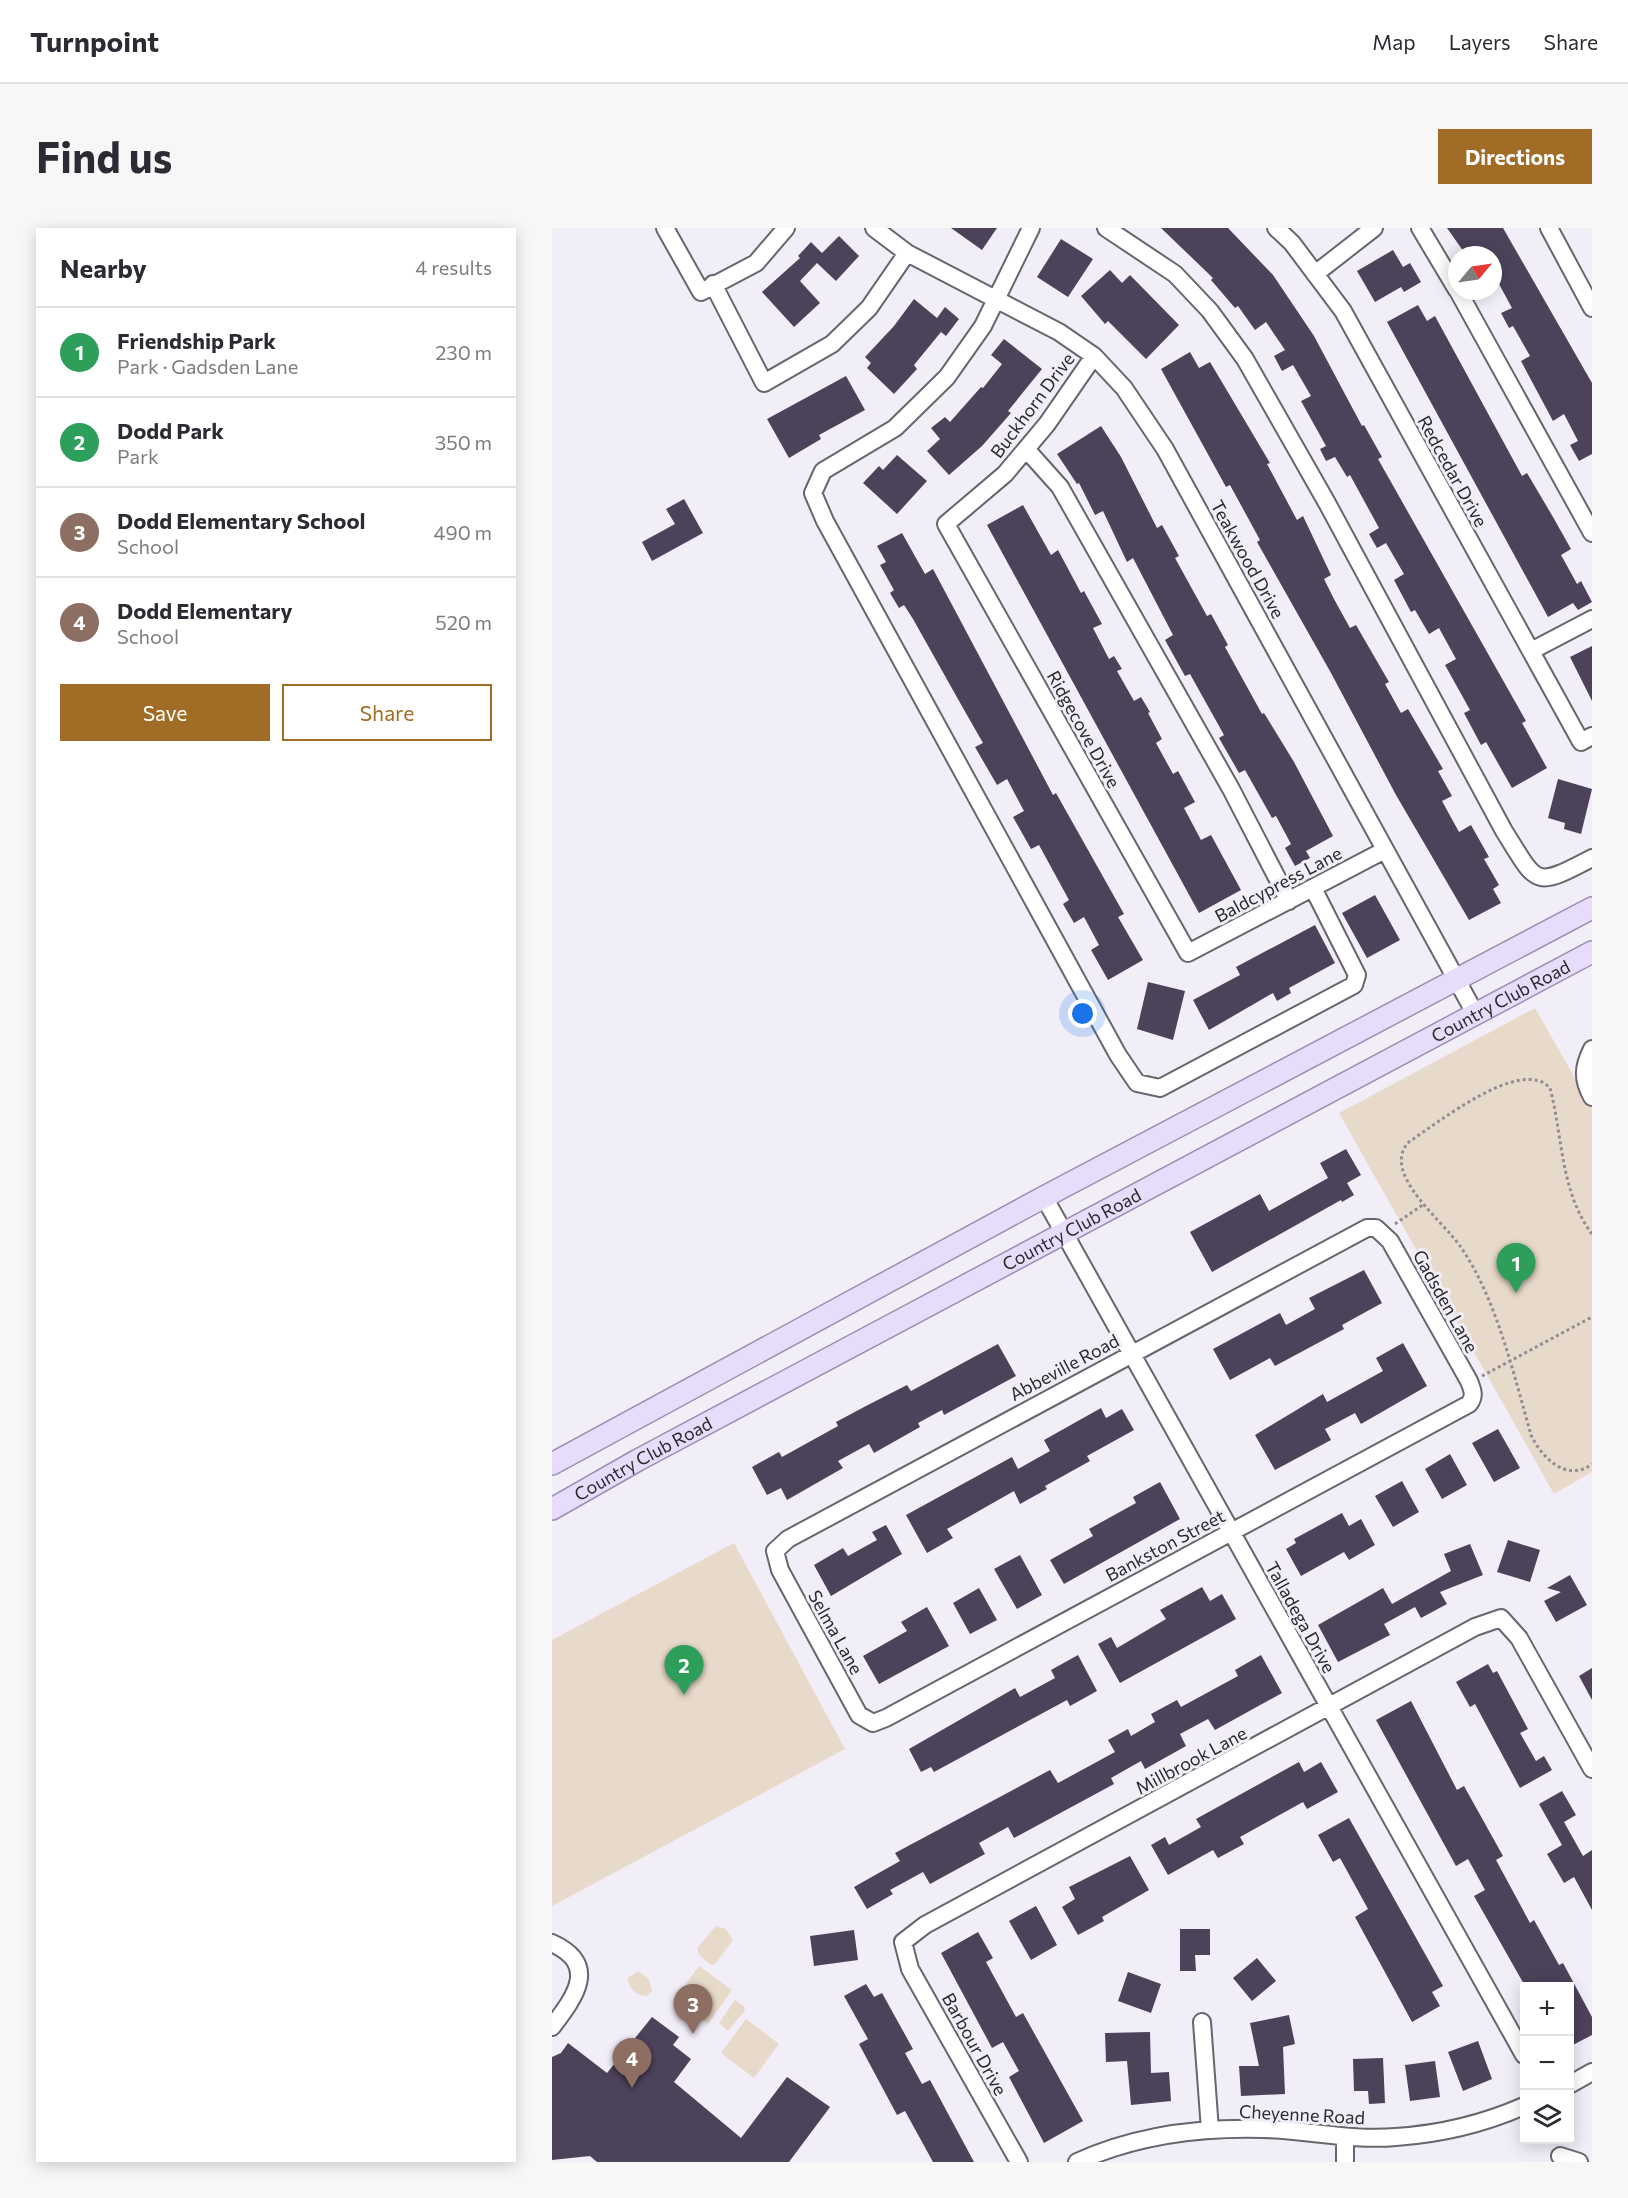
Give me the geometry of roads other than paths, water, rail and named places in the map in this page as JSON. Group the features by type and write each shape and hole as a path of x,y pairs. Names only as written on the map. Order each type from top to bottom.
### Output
{"main road":[{"path":"552,1464 1044,1197 1592,908"},
{"name":"Country Club Road","path":"553,1506 1592,952"}],"street":[{"path":"665,228 701,292 756,263 786,228"},
{"name":"Teakwood Drive","path":"874,228 907,253 1059,332 1094,356 1124,388 1164,449 1476,1015"},
{"path":"1032,228 983,326 947,377 895,428 823,471 813,493 825,521 1113,1045 1137,1083 1160,1088 1354,985 1357,975 1313,888"},
{"path":"1106,228 1176,274 1210,311 1245,359 1327,503 1504,831 1528,868 1539,878 1553,879 1592,858"},
{"name":"Redcedar Drive","path":"1276,228 1343,311 1531,651 1586,739"},
{"path":"1315,274 1374,228"},
{"path":"1419,228 1448,275"},
{"path":"1549,228 1592,308"},
{"path":"713,284 764,383 832,344 868,308 907,253"},
{"path":"1463,300 1592,533"},
{"name":"Buckhorn Drive","path":"946,524 1005,474 1047,424 1094,356"},
{"path":"1026,449 1060,487 1231,789 1289,901"},
{"name":"Ridgecove Drive","path":"946,524 1188,954"},
{"path":"1531,651 1592,619"},
{"name":"Baldcypress Lane","path":"1188,954 1385,850"},
{"path":"1592,1049 1584,1066 1585,1084 1592,1097"},
{"name":"Talladega Drive","path":"1044,1197 1520,2048"},
{"name":"Abbeville Road","path":"776,1551 788,1539 1132,1352 1357,1232 1376,1228"},
{"name":"Gadsden Lane","path":"1376,1228 1384,1233 1396,1251 1469,1381 1473,1398"},
{"name":"Bankston Street","path":"873,1724 1462,1409 1473,1398"},
{"name":"Selma Lane","path":"776,1551 780,1570 859,1715 873,1724"},
{"name":"Millbrook Lane","path":"903,1942 925,1925 1475,1627 1501,1618 1519,1638 1592,1769"},
{"path":"552,1942 570,1955 576,1966 579,1986 575,1996 552,2027"},
{"name":"Barbour Drive","path":"903,1942 910,1969 1019,2162"},
{"path":"1202,2022 1210,2130"},
{"path":"1574,2082 1592,2072"},
{"name":"Cheyenne Road","path":"1077,2162 1103,2150 1149,2137 1210,2130 1265,2128 1345,2138 1395,2137 1448,2131 1496,2118 1520,2108"},
{"path":"1345,2138 1345,2162"},
{"path":"1560,2156 1579,2162"}],"place":[{"name":"Friendship Park","path":"1516,1293"},
{"name":"Dodd Park","path":"684,1695"},
{"name":"Dodd Elementary School","path":"693,2034"},
{"name":"Dodd Elementary","path":"632,2088"}]}
